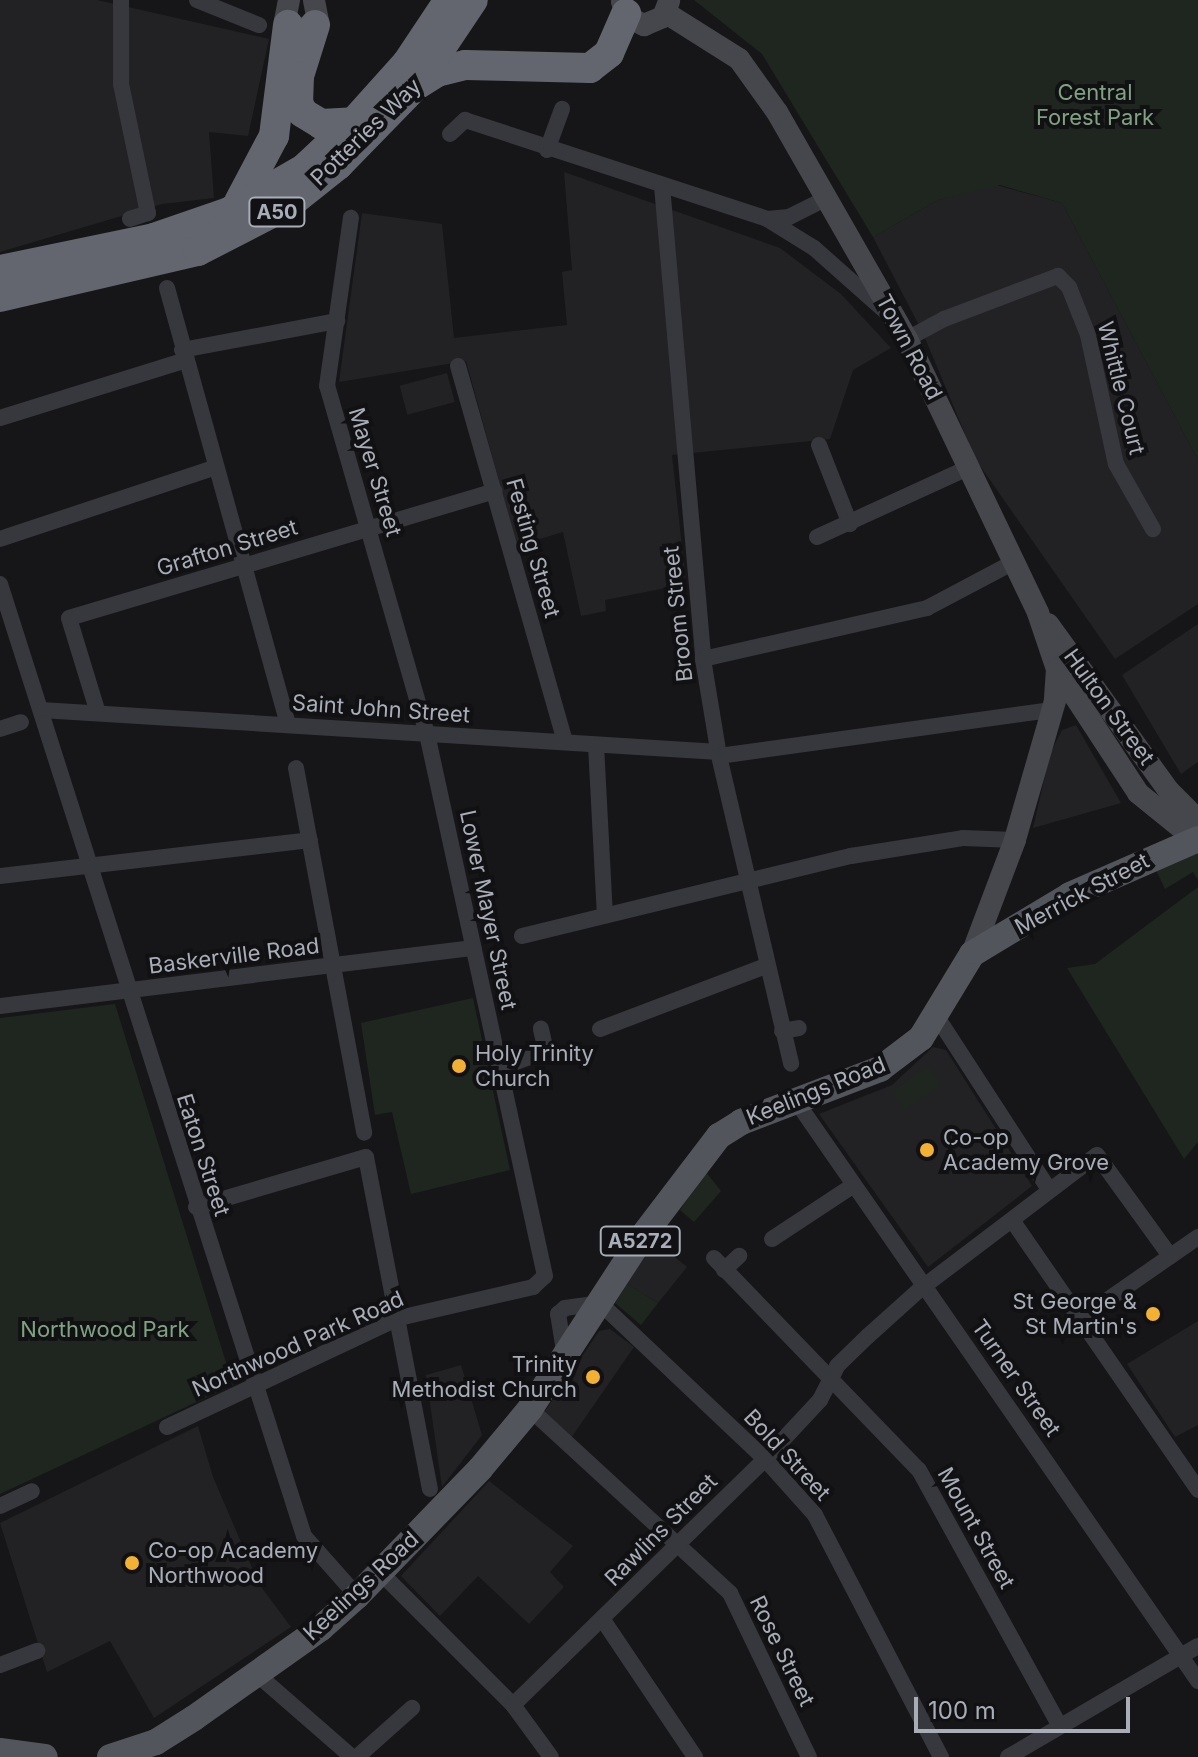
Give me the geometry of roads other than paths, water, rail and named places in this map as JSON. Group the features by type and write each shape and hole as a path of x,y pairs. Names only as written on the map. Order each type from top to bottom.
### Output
{"highway":[{"name":"Potteries Way","path":"0,270 154,238 229,212 305,168 354,122 407,63 449,0"},
{"path":"474,0 469,20 472,37 487,55 511,67"},
{"name":"Potteries Way","path":"0,297 161,262 241,233 338,165 416,85 474,0"},
{"path":"416,85 451,68 583,70 606,59 638,8"},
{"path":"297,9 298,103 303,113 321,124 354,122"},
{"path":"229,212 246,195 272,144 297,9"}],"main road":[{"name":"Town Road","path":"638,8 739,59 777,112 902,330 1038,613 1057,669 1052,710 1015,840 972,954"},
{"name":"Hulton Street","path":"1038,613 1090,698 1138,793 1189,835"},
{"name":"Hulton Street","path":"1057,669 1090,698 1178,801 1189,835"},
{"path":"1046,734 1090,698"},
{"name":"Merrick Street","path":"972,954 1070,895 1189,835"},
{"name":"Keelings Road","path":"110,1757 156,1742 258,1675 357,1596 530,1409 664,1207 719,1136 796,1101 880,1069 921,1038 937,1017 972,954"},
{"path":"0,1751 45,1757"}],"street":[{"path":"121,0 121,84 148,213 130,219"},
{"path":"197,0 297,9"},
{"path":"547,150 562,109"},
{"path":"450,134 465,120 547,150 767,219 814,248 902,330"},
{"name":"Broom Street","path":"662,186 703,659 719,754 766,966 790,1029 791,1064"},
{"path":"767,219 789,217 825,199"},
{"name":"Mayer Street","path":"351,218 327,386 427,734"},
{"name":"Whittle Court","path":"902,330 944,319 1058,276 1069,287 1088,335 1116,464 1153,529"},
{"path":"165,299 184,355 288,725"},
{"path":"0,418 184,355 337,321"},
{"name":"Festing Street","path":"458,366 565,742"},
{"path":"819,445 850,524"},
{"path":"0,539 216,467"},
{"path":"817,537 968,468"},
{"name":"Grafton Street","path":"98,713 69,618 244,563 494,491"},
{"path":"703,659 927,608 1012,563"},
{"name":"Eaton Street","path":"0,584 196,1207 304,1536 357,1596"},
{"name":"Saint John Street","path":"41,710 719,754 1052,710"},
{"path":"0,729 21,722"},
{"name":"Lower Mayer Street","path":"427,734 545,1276 542,1282"},
{"path":"596,745 605,915"},
{"path":"296,768 364,1133"},
{"path":"522,936 748,879 963,838 1015,840"},
{"path":"0,876 90,868 310,840"},
{"name":"Baskerville Road","path":"0,1006 473,948"},
{"path":"600,1029 766,966"},
{"path":"937,1017 1050,1191"},
{"path":"500,1068 546,1051 541,1029"},
{"name":"Turner Street","path":"796,1101 1198,1681"},
{"name":"Rawlins Street","path":"513,1705 765,1459 820,1400 837,1366 926,1286 1097,1155 1170,1256"},
{"path":"196,1207 366,1157 399,1318 435,1470 430,1489"},
{"path":"772,1239 854,1185"},
{"path":"1012,1220 1198,1490"},
{"path":"1080,1319 1198,1237"},
{"name":"Mount Street","path":"739,1256 719,1264 930,1486 1060,1726"},
{"name":"Northwood Park Road","path":"167,1427 399,1318 542,1282"},
{"name":"Bold Street","path":"600,1303 765,1459 815,1515 941,1757"},
{"name":"Rose Street","path":"530,1409 730,1593 809,1757"},
{"path":"0,1506 32,1491"},
{"path":"380,1572 513,1705 551,1757"},
{"path":"603,1620 695,1757"},
{"path":"1008,1757 1198,1646"},
{"path":"0,1665 37,1651"},
{"path":"258,1675 354,1757 412,1708"}],"place":[{"name":"Holy Trinity Church","path":"459,1066"},
{"name":"Co-op Academy Grove","path":"927,1150"},
{"name":"St George & St Martin's","path":"1153,1314"},
{"name":"Trinity Methodist Church","path":"593,1377"},
{"name":"Co-op Academy Northwood","path":"132,1563"}],"park label":[{"name":"Central Forest Park","path":"1095,104"},
{"name":"Northwood Park","path":"105,1330"}]}
